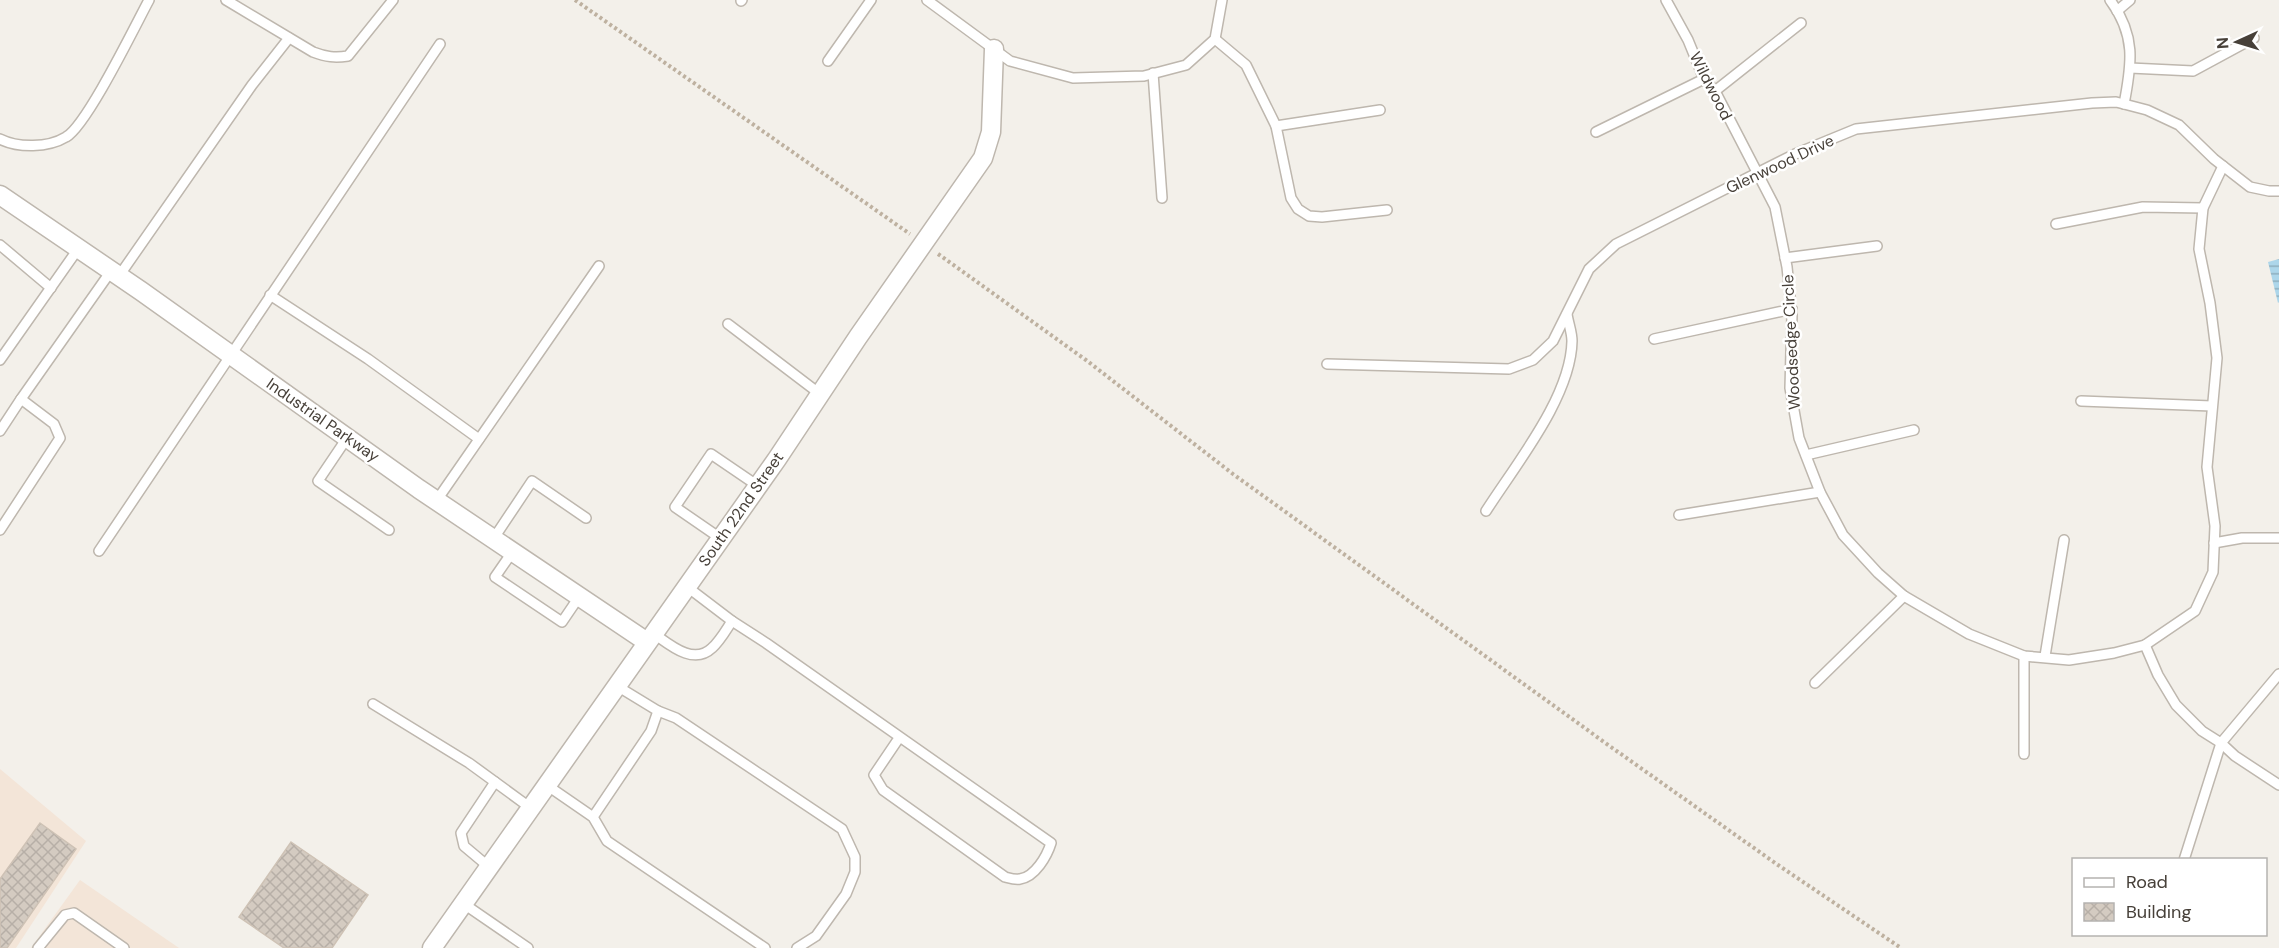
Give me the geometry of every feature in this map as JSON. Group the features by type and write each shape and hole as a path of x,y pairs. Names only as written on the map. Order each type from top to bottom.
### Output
{"street":[{"name":"South 22nd Street","path":"432,948 758,486 983,158 991,132 994,49"},
{"name":"Industrial Parkway","path":"0,195 579,597 650,638"}],"lane":[{"path":"0,139 40,146 67,137 75,130 89,110 149,0"},
{"path":"226,0 313,52 327,57 348,56 393,0"},
{"path":"828,61 871,0"},
{"path":"927,0 1010,61 1073,78 1144,76 1186,65 1215,39 1222,0"},
{"name":"Wildwood","path":"1666,0 1688,40 1704,79 1715,91 1757,172"},
{"path":"2110,0 2123,19 2128,36 2130,68 2124,104"},
{"path":"2117,11 2130,0"},
{"path":"1715,91 1800,23"},
{"path":"0,431 21,399 289,38"},
{"path":"1215,39 1246,65 1276,126 1291,198 1298,209 1309,216 1322,217 1387,210"},
{"path":"2130,68 2193,71 2254,39"},
{"path":"99,551 440,44"},
{"path":"1154,74 1162,198"},
{"path":"1596,132 1704,79"},
{"name":"Glenwood Drive","path":"1327,364 1509,369 1533,360 1553,341 1589,269 1616,244 1757,172 1856,129 2116,102 2147,110 2179,125 2223,166 2250,187 2279,191"},
{"path":"1276,126 1380,110"},
{"name":"Woodsedge Circle","path":"1757,172 1775,207 1785,258 1792,309 1790,388 1799,438 1820,492 1842,535 1904,597 1969,634 2024,656 2045,656 2069,660 2114,653 2145,645 2195,611 2213,572 2215,526 2207,467 2217,358 2210,303 2199,249 2203,208 2223,166"},
{"path":"2056,224 2143,207 2203,208"},
{"path":"0,245 51,288"},
{"path":"1785,258 1877,246"},
{"path":"0,360 78,249"},
{"path":"437,500 599,266"},
{"path":"270,295 368,359 479,439"},
{"path":"1653,339 1792,309"},
{"path":"1486,511 1556,403 1565,379 1572,339 1567,314"},
{"path":"728,324 820,394"},
{"path":"0,530 60,438 54,424 21,399"},
{"path":"2081,401 2212,406"},
{"path":"1806,455 1914,430"},
{"path":"347,438 318,481 389,530"},
{"path":"720,538 675,507 711,454 758,486"},
{"path":"494,538 532,481 586,518"},
{"path":"1679,515 1820,492"},
{"path":"2214,543 2242,538 2279,538"},
{"path":"2045,656 2064,540"},
{"path":"513,551 495,577 562,622 579,597"},
{"path":"686,586 732,621 1051,843 1048,853 1031,874 1020,879 1005,877 883,789 874,775 899,738"},
{"path":"1815,683 1904,597"},
{"path":"650,638 682,653 698,654 711,650 732,621"},
{"path":"2145,645 2158,675 2176,705 2202,731 2222,743 2235,756 2279,786"},
{"path":"2024,656 2024,754"},
{"path":"2185,858 2222,743 2279,674"},
{"path":"617,686 658,711 676,718 842,829 855,857 855,872 846,894 816,936 797,948"},
{"path":"373,704 469,763 531,809"},
{"path":"592,817 651,731 658,711"},
{"path":"489,867 464,846 461,833 495,782"},
{"path":"548,786 592,817 607,841 765,948"},
{"path":"464,904 528,948"},
{"path":"41,944 65,915 74,913 124,948"}],"path":[{"path":"575,0 1086,360 1233,474 1601,740 1778,865 1901,948"}],"shaded area":[{"path":"0,769 86,841 16,948 0,948"},
{"path":"80,880 179,948 31,948"}],"water":[{"path":"2279,259 2279,302 2278,303 2268,262"}],"building":[{"path":"40,823 76,849 7,948 0,948 0,879"},
{"path":"291,842 368,895 332,948 284,948 239,917"}]}
